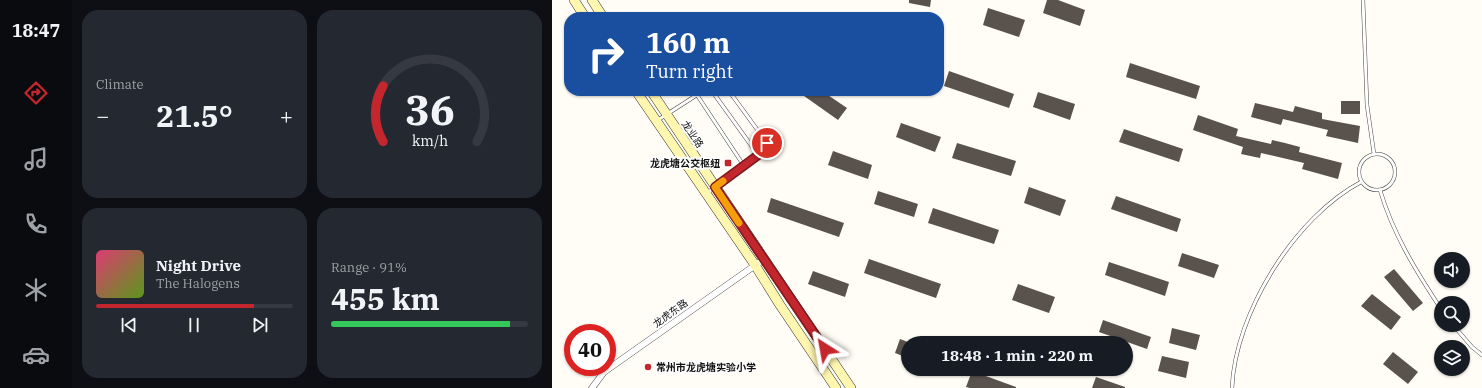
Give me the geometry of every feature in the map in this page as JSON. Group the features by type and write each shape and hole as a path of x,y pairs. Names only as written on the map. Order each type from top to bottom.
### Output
{"street":[{"path":"574,0 582,12"},
{"path":"592,0 600,12"},
{"path":"639,96 755,264 780,305 836,388"},
{"name":"龙业路","path":"654,96 852,388"},
{"name":"龙虎东路","path":"592,388 604,372 764,259"}],"lane":[{"path":"1363,0 1367,105 1374,154"},
{"path":"656,121 695,96"},
{"path":"698,96 744,166"},
{"path":"716,96 758,155"},
{"path":"706,194 765,150 767,143 733,96"},
{"path":"1374,154 1382,154 1388,158 1393,164 1395,172 1394,179 1389,186 1380,190 1370,190 1361,182 1358,175 1362,161 1367,156 1374,154"},
{"path":"1232,388 1233,370 1244,329 1271,273 1287,248 1316,215 1346,190 1361,182"},
{"path":"1380,190 1387,212 1398,237 1414,268 1434,298"},
{"path":"1459,332 1472,347 1482,355"}],"building":[{"path":"909,0 931,0 930,7 909,3"},
{"path":"1047,0 1058,0 1085,10 1080,26 1043,13"},
{"path":"988,8 1025,20 1019,37 983,25"},
{"path":"1130,63 1200,86 1196,99 1126,77"},
{"path":"949,71 1014,94 1009,108 944,86"},
{"path":"1038,92 1075,104 1070,120 1033,107"},
{"path":"804,96 829,96 847,108 838,120"},
{"path":"1341,101 1360,101 1360,114 1341,114"},
{"path":"1255,103 1293,112 1295,106 1322,113 1322,119 1360,126 1358,143 1326,136 1328,130 1283,119 1281,125 1251,117"},
{"path":"1198,115 1238,129 1236,136 1271,144 1272,140 1285,143 1300,147 1299,152 1342,163 1338,179 1302,169 1304,163 1261,153 1260,158 1241,154 1243,147 1193,130"},
{"path":"901,123 941,137 935,152 896,137"},
{"path":"1124,129 1183,149 1179,162 1119,142"},
{"path":"957,143 1016,161 1011,176 952,158"},
{"path":"833,151 872,165 868,179 828,165"},
{"path":"1029,187 1066,200 1060,216 1024,203"},
{"path":"878,191 918,204 914,217 874,204"},
{"path":"1116,196 1181,219 1177,232 1111,209"},
{"path":"771,198 844,223 839,237 767,212"},
{"path":"933,208 999,230 994,244 928,223"},
{"path":"1182,253 1219,265 1214,278 1178,266"},
{"path":"869,259 941,284 936,298 864,273"},
{"path":"1109,262 1169,282 1165,296 1105,275"},
{"path":"1394,269 1423,303 1413,311 1384,277"},
{"path":"813,271 849,284 845,297 808,284"},
{"path":"1018,284 1055,297 1049,313 1012,300"},
{"path":"1372,294 1401,317 1391,330 1361,306"},
{"path":"1103,320 1151,337 1147,349 1133,344 1133,336 1110,336 1099,332"},
{"path":"1172,328 1200,335 1196,350 1169,343"},
{"path":"900,339 901,339 901,355 895,353"},
{"path":"1393,352 1418,372 1408,384 1383,364"},
{"path":"1162,356 1189,362 1186,378 1158,371"},
{"path":"970,376 986,376 1016,388 970,388 966,387"},
{"path":"1096,377 1125,387 1125,388 1092,388"}],"slow traffic":[{"path":"723,181 715,187 739,223"}],"place":[{"name":"龙虎塘公交枢纽","path":"728,163"},
{"name":"常州市龙虎塘实验小学","path":"648,367"}],"route":[{"path":"767,143 765,150 715,187 825,349"}]}
